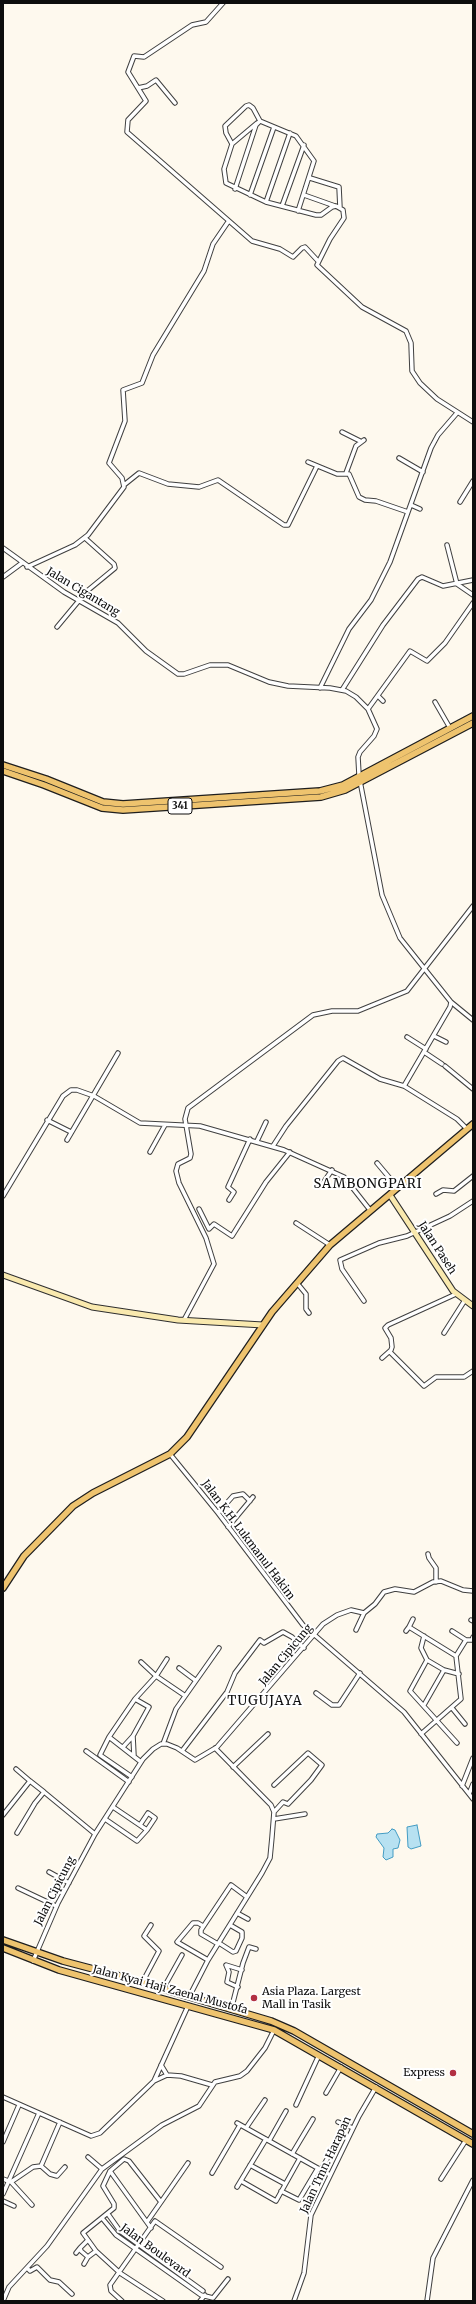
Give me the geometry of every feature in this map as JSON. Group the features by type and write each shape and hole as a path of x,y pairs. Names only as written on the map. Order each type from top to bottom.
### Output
{"main road":[{"name":"341","path":"432,740 450,728 473,716"},
{"name":"341","path":"3,771 103,802 123,804 277,797 321,797 345,790 360,778 432,740 473,723"},
{"name":"341","path":"3,765 60,788"},
{"path":"3,1588 24,1556 73,1506 93,1493 170,1454 187,1437 263,1325 297,1283 330,1246 370,1210 390,1195 473,1124"},
{"name":"Jalan Kyai Haji Zaenal Mustofa","path":"3,1940 63,1961 116,1975 271,2021 301,2036 473,2134"},
{"name":"Jalan Kyai Haji Zaenal Mustofa","path":"3,1948 59,1970 274,2030 342,2067 473,2144"},
{"path":"113,1985 116,1975"},
{"path":"234,2018 238,2011"},
{"path":"296,2041 301,2036"},
{"path":"369,2084 373,2077"},
{"path":"406,2104 410,2098"}],"street":[{"path":"223,3 206,22 192,25 144,56 134,56 128,72 146,104 130,116 126,124 130,137 228,222 255,243 280,249 293,258 302,248 305,247 318,261 319,267 334,280 352,300 406,331 411,343 412,371 428,392 457,413 473,422"},
{"path":"138,88 147,86 156,80 175,103"},
{"path":"232,144 226,133 225,126 246,106 249,105 253,108 259,122 235,189"},
{"path":"259,122 290,133 299,138 314,162 298,211"},
{"path":"259,122 232,144 224,169 224,180 235,189 266,202 316,216 338,207"},
{"path":"250,195 274,127"},
{"path":"266,202 290,133"},
{"path":"282,206 304,145"},
{"path":"310,178 340,189 338,207"},
{"path":"304,195 338,207 345,216 318,261"},
{"path":"124,485 122,478 109,463 124,427 123,390 142,384 153,355 204,271 213,244 228,222"},
{"path":"320,688 349,629 372,600 390,562 434,442 457,413"},
{"path":"342,432 362,441 346,473"},
{"path":"399,458 423,472"},
{"path":"308,462 339,474 350,474 359,496 365,500 376,501 408,512"},
{"path":"27,567 66,550 85,538 124,485 139,473 168,484 199,487 218,480 284,525 288,526 317,466"},
{"path":"460,502 473,481"},
{"path":"411,505 420,509"},
{"path":"57,627 78,601 98,582 112,572 115,566 85,538"},
{"path":"447,545 458,584 473,595"},
{"name":"Jalan Cigantang","path":"3,548 27,567 78,601 118,623 146,651 178,674 184,674 210,665 228,665 275,684 342,690 356,697 368,709 377,729 374,736 360,752 358,757 360,778"},
{"path":"3,577 22,563"},
{"path":"3,571 7,574"},
{"path":"342,690 383,625 415,581 422,577 439,586 458,584 473,580"},
{"path":"368,709 410,651 427,661 445,643 473,603"},
{"path":"378,696 383,701"},
{"path":"436,702 450,728"},
{"path":"360,778 382,895 400,938 451,1002 473,1020"},
{"path":"290,1152 266,1182 232,1236 214,1224 208,1229 179,1183 176,1172 178,1164 190,1158 191,1154 188,1125 185,1115 188,1108 313,1015 332,1010 358,1011 398,996 407,991 473,906"},
{"path":"404,1086 434,1036 451,1002"},
{"path":"434,1036 446,1042"},
{"path":"407,1037 473,1089"},
{"path":"67,1140 94,1096 98,1084 118,1053"},
{"path":"273,1146 338,1061 343,1058 380,1080 404,1086 457,1119 467,1129"},
{"path":"3,1196 7,1193 47,1120 63,1096 71,1090 94,1096 140,1123 200,1126 257,1141 290,1152 332,1170 352,1185 370,1210"},
{"path":"47,1120 71,1132"},
{"path":"257,1141 266,1122"},
{"path":"150,1152 165,1125"},
{"path":"229,1200 234,1192 228,1186 250,1139"},
{"path":"377,1163 398,1188"},
{"path":"323,1183 332,1170"},
{"path":"436,1194 442,1190 454,1191 473,1176"},
{"name":"Jalan Paseh","path":"390,1195 456,1294 473,1306"},
{"path":"364,1301 342,1269 340,1260 379,1243 415,1232 450,1216 473,1202"},
{"path":"184,1320 214,1264 199,1216 199,1209"},
{"path":"296,1223 330,1246"},
{"path":"3,1275 92,1307 184,1320 263,1325"},
{"path":"297,1283 306,1294 306,1309 309,1313"},
{"path":"382,1358 390,1352 392,1343 385,1328 388,1325 456,1294"},
{"path":"444,1333 465,1300"},
{"path":"390,1352 424,1386 436,1377 464,1377 473,1371"},
{"name":"Jalan K.H. Lukmanul Hakim","path":"170,1454 218,1513 302,1626 360,1673 404,1712 462,1786"},
{"path":"218,1513 233,1496 242,1494 252,1499 228,1527"},
{"path":"428,1554 428,1558 436,1568 436,1582"},
{"path":"356,1630 364,1613 375,1604 384,1592 395,1588 414,1592 441,1581 463,1590 473,1591"},
{"name":"Jalan Cipicung","path":"33,1961 35,1951 56,1906 96,1834 141,1762 153,1749 163,1744 174,1746 196,1760 215,1748 304,1648 323,1624 337,1615 351,1610 364,1613"},
{"path":"406,1631 413,1620"},
{"path":"409,1626 456,1656"},
{"path":"452,1631 466,1640 472,1640 473,1637"},
{"path":"182,1751 226,1692 235,1673 260,1640 264,1643 283,1632 290,1635 304,1648"},
{"path":"424,1636 421,1648 427,1660 444,1670 459,1674"},
{"path":"421,1734 461,1699 456,1656 466,1640"},
{"path":"163,1744 167,1728 184,1695 219,1648"},
{"path":"132,1777 100,1755 135,1699 156,1676 167,1659"},
{"path":"427,1660 410,1691 457,1744"},
{"path":"141,1662 156,1676 184,1695"},
{"path":"178,1668 195,1680"},
{"path":"424,1705 444,1670"},
{"path":"316,1693 332,1704 339,1705 360,1673"},
{"path":"122,1747 133,1736 149,1707 135,1699"},
{"path":"452,1708 465,1724"},
{"path":"233,1768 268,1734"},
{"path":"133,1736 134,1756"},
{"path":"110,1737 141,1762"},
{"path":"189,1997 208,1960 230,1926 270,1856 274,1819 274,1812 271,1805 256,1788 233,1768 215,1748"},
{"path":"86,1751 129,1782"},
{"path":"274,1785 308,1754 322,1765 311,1780 288,1804 283,1802 274,1812"},
{"path":"473,1758 462,1786 473,1799"},
{"path":"16,1769 96,1834"},
{"path":"3,1815 5,1810 30,1781"},
{"path":"469,1794 473,1784"},
{"path":"17,1833 35,1803 44,1792"},
{"path":"113,1806 147,1830"},
{"path":"105,1819 137,1841 155,1818 148,1813 140,1825"},
{"path":"274,1819 305,1814"},
{"path":"49,1872 69,1883"},
{"path":"230,1926 242,1932 240,1943 233,1952 202,1934 203,1926 231,1885 247,1897"},
{"path":"18,1888 56,1906"},
{"path":"237,1913 248,1919"},
{"path":"203,1926 197,1922 193,1923 177,1942 208,1960"},
{"path":"142,1983 160,1951 144,1936 151,1925"},
{"path":"240,1943 256,1949"},
{"path":"231,2010 249,1947"},
{"path":"163,1989 182,1955"},
{"path":"238,1987 227,1982 229,1972 226,1965 242,1970"},
{"path":"154,2081 188,2006"},
{"path":"3,2301 9,2287 47,2246 102,2169 162,2125 198,2106 212,2085 222,2079 240,2076 265,2048 274,2030"},
{"path":"296,2105 319,2055"},
{"path":"161,2065 167,2075"},
{"path":"326,2094 342,2067"},
{"path":"3,2097 18,2105 39,2112 85,2135 96,2135 154,2081 167,2075 181,2076 212,2085"},
{"name":"Jalan Tmn. Harapan","path":"294,2301 304,2273 310,2219 353,2128 376,2087"},
{"path":"246,2128 265,2100"},
{"path":"3,2142 18,2105"},
{"path":"237,2187 286,2111"},
{"path":"3,2194 10,2182 39,2112"},
{"path":"292,2154 313,2119"},
{"path":"41,2166 60,2122"},
{"path":"338,2122 353,2128"},
{"path":"212,2173 239,2124 330,2175"},
{"path":"281,2191 299,2200 338,2139"},
{"path":"442,2179 466,2140"},
{"path":"88,2157 102,2169"},
{"path":"241,2181 276,2200 300,2158"},
{"path":"161,2202 127,2159 124,2160 110,2171 103,2188 115,2206 108,2214 84,2231 87,2241 96,2251 120,2272 163,2301"},
{"path":"147,2222 188,2163"},
{"path":"250,2165 285,2184"},
{"path":"10,2182 33,2167 41,2166 50,2174 57,2176 65,2167"},
{"path":"110,2171 150,2228"},
{"path":"3,2179 10,2182 32,2205"},
{"path":"427,2301 434,2258 473,2180"},
{"path":"3,2201 14,2206"},
{"name":"Jalan Boulevard","path":"108,2214 120,2231 203,2294"},
{"name":"Jalan Boulevard","path":"102,2218 116,2235 203,2294"},
{"path":"122,2301 109,2287 139,2246 150,2228 157,2221 221,2267"},
{"path":"76,2253 87,2241"},
{"path":"80,2248 88,2257"},
{"path":"84,2264 88,2257 96,2251"},
{"path":"27,2268 30,2271 37,2267 50,2280 58,2282 72,2294"},
{"path":"200,2301 203,2294 213,2298 228,2279"}],"water":[{"path":"417,1825 421,1846 411,1849 408,1847 407,1827"},
{"path":"392,1829 395,1830 400,1840 398,1848 393,1849 393,1857 386,1860 383,1857 384,1848 376,1837 377,1834 388,1833"}],"place":[{"name":"Asia Plaza. Largest Mall in Tasik","path":"254,1998"},
{"name":"Express","path":"453,2073"}],"district":[{"name":"SAMBONGPARI","path":"368,1184"},
{"name":"TUGUJAYA","path":"265,1701"}]}
